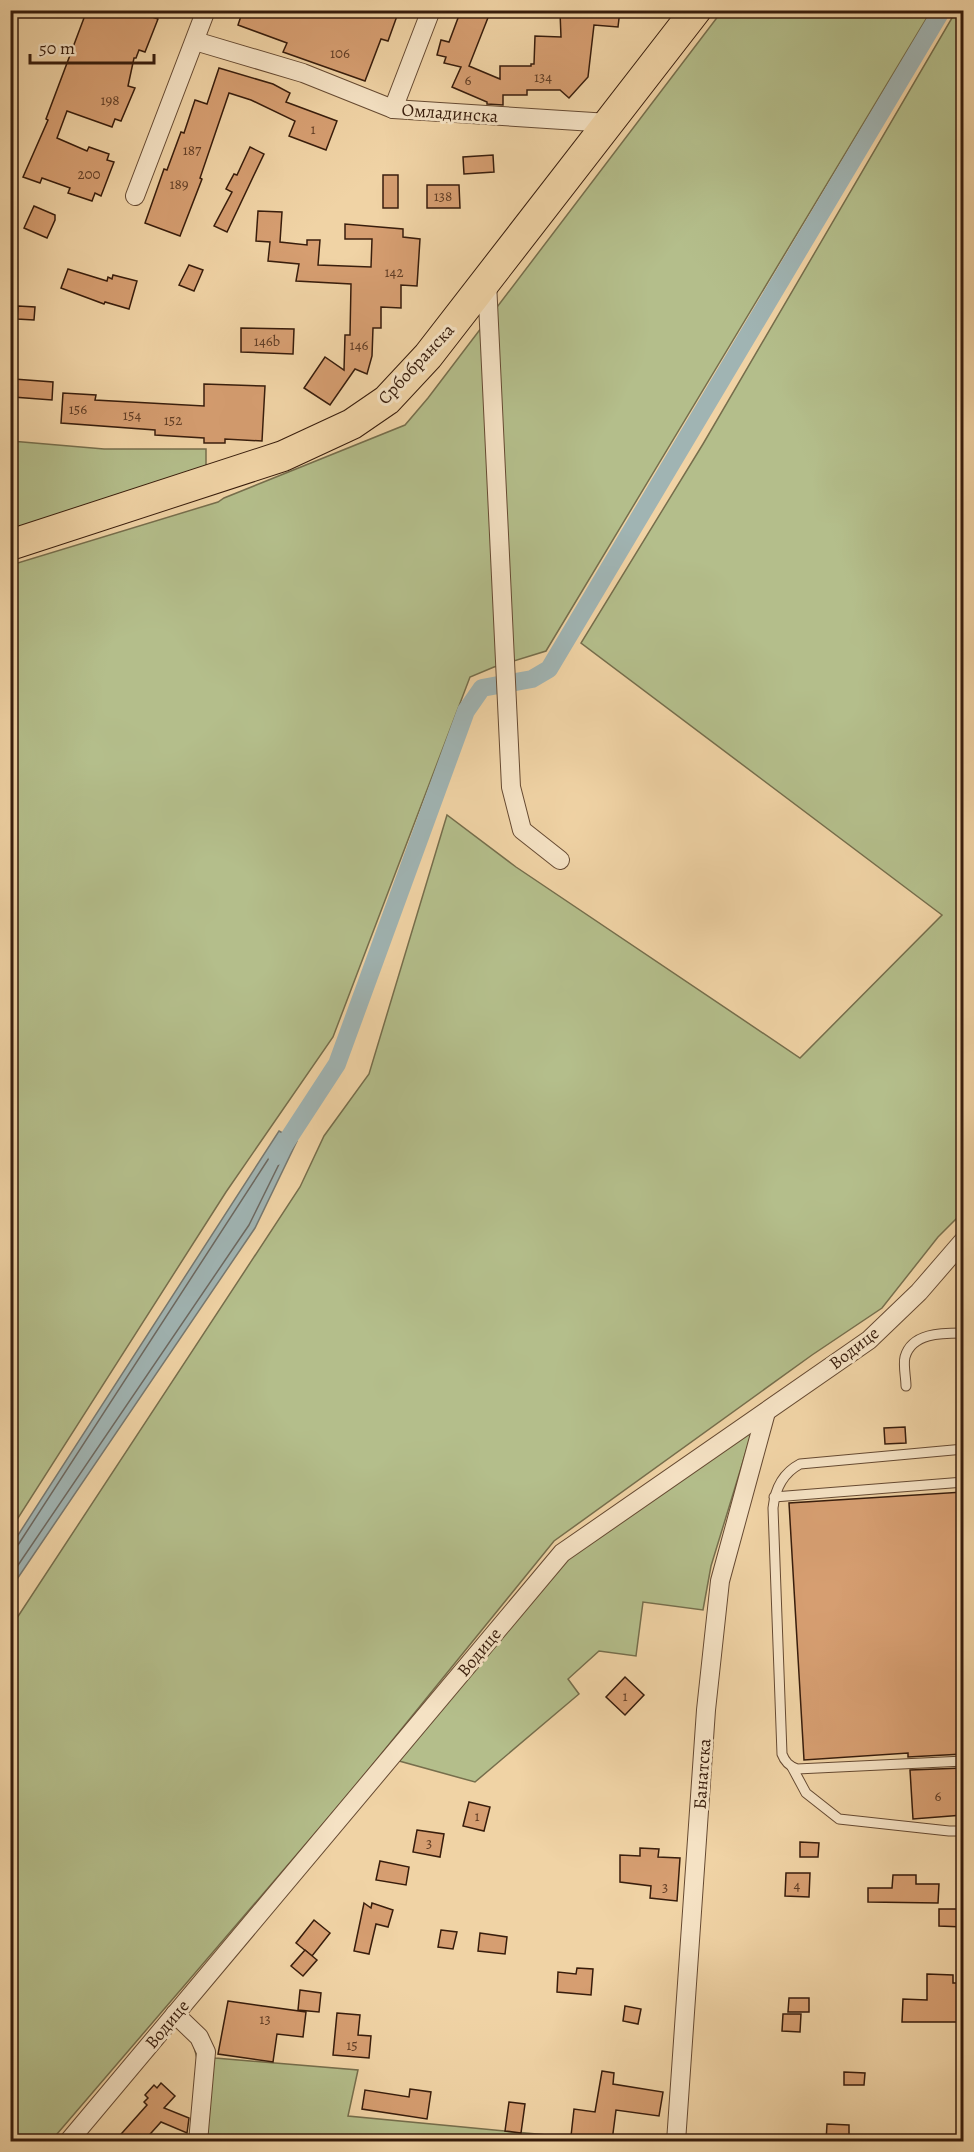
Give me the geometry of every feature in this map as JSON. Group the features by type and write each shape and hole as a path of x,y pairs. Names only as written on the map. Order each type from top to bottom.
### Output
{"main road":[{"name":"Србобранска","path":"10,545 283,456 352,424 387,400 428,356 696,10"}],"street":[{"path":"135,196 206,10"},
{"path":"393,109 430,10"},
{"name":"Омладинска","path":"195,41 303,74 393,109 609,123"},
{"path":"486,282 511,787 522,830 560,860"},
{"name":"Водице","path":"68,2142 562,1553 869,1340 919,1292 963,1240"},
{"name":"Банатска","path":"676,2142 706,1710 720,1581 766,1412"},
{"path":"175,2013 199,2037 206,2052 198,2142"}],"lane":[{"path":"906,1386 905,1357 916,1343 927,1335 963,1333"},
{"path":"963,1449 801,1464 787,1473 774,1497 784,1760 792,1767 806,1793 838,1819 963,1831"},
{"path":"774,1497 963,1482"},
{"path":"792,1767 797,1769 963,1761"}],"green space":[{"path":"722,11 931,11 546,651 470,677 333,1037 226,1192 11,1529 11,565 218,502 405,425 428,398"},
{"path":"956,11 964,11 963,1212 938,1237 882,1308 812,1355 554,1541 352,1790 51,2141 11,2141 11,1627 300,1187 324,1136 369,1074 447,815 516,867 800,1058 942,915 581,643 703,444"},
{"path":"11,441 104,449 206,449 206,467 11,533"},
{"path":"752,1432 711,1566 703,1610 643,1602 636,1656 599,1651 568,1679 579,1694 475,1782 392,1759 565,1559"},
{"path":"194,2047 215,2058 358,2070 348,2116 557,2136 556,2142 193,2142 199,2066"}],"water":[{"path":"279,1131 297,1141 255,1228 11,1588 11,1546"}],"building":[{"path":"87,10 153,10 152,17 158,19 145,52 139,50 134,58 128,86 135,88 121,121 115,119 112,127 67,111 57,138 87,151 89,147 109,154 107,160 114,162 101,196 95,193 92,201 68,193 70,188 42,178 40,183 23,177 48,120 46,119"},
{"path":"243,10 270,10 286,16 288,10 382,10 397,16 388,41 381,39 365,81 283,52 287,43 238,25"},
{"path":"461,10 491,10 469,66 500,79 500,66 531,66 534,64 535,36 561,37 560,12 620,10 618,27 594,25 588,77 569,98 560,90 527,90 527,95 503,95 503,105 487,104 452,87 461,67 444,63 446,57 437,55 441,40 449,42"},
{"path":"219,68 273,84 290,93 286,102 337,121 326,150 289,136 295,121 251,100 229,93 200,178 202,179 180,236 145,223 164,169 167,170 181,132 184,133 195,100 207,104"},
{"path":"250,147 264,154 227,232 214,226 232,192 226,189 234,174 237,175"},
{"path":"493,155 494,172 464,174 463,157"},
{"path":"383,175 398,175 398,208 383,208"},
{"path":"427,185 459,185 460,208 427,208"},
{"path":"34,206 55,215 47,238 24,228"},
{"path":"258,211 282,212 280,242 307,245 307,240 320,240 318,265 371,267 372,239 345,239 345,224 403,229 403,237 420,239 417,286 401,285 401,308 381,307 381,328 373,328 372,356 367,374 355,369 330,405 304,388 325,357 344,370 345,335 350,335 351,284 296,281 299,264 268,261 270,242 256,241"},
{"path":"189,265 203,270 194,291 179,285"},
{"path":"68,269 107,281 108,277 112,279 113,275 137,281 129,309 105,302 104,304 61,288"},
{"path":"18,306 35,307 34,320 17,319"},
{"path":"241,328 294,329 293,354 241,352"},
{"path":"14,379 53,382 52,400 13,397"},
{"path":"204,384 265,386 262,441 225,439 225,443 204,443 204,438 155,435 155,430 61,423 63,393 96,395 95,400 204,406"},
{"path":"905,1427 906,1443 885,1444 884,1428"},
{"path":"963,1492 963,1754 908,1757 908,1753 804,1760 789,1503"},
{"path":"625,1677 644,1695 625,1715 606,1697"},
{"path":"963,1768 963,1815 913,1819 910,1770"},
{"path":"469,1802 490,1807 484,1831 463,1826"},
{"path":"417,1830 444,1834 440,1857 413,1852"},
{"path":"800,1842 819,1843 818,1857 800,1857"},
{"path":"640,1848 659,1849 658,1857 680,1858 677,1901 650,1898 651,1886 620,1882 620,1855 640,1856"},
{"path":"380,1861 409,1867 406,1885 376,1880"},
{"path":"786,1873 810,1873 809,1897 785,1896"},
{"path":"893,1875 916,1875 916,1884 939,1884 938,1903 868,1902 868,1888 892,1888"},
{"path":"364,1903 371,1908 372,1903 393,1910 388,1927 376,1924 369,1954 354,1951"},
{"path":"939,1909 963,1909 963,1927 939,1926"},
{"path":"314,1920 330,1933 312,1956 296,1943"},
{"path":"441,1930 457,1932 453,1949 438,1947"},
{"path":"480,1933 507,1937 505,1954 478,1951"},
{"path":"305,1950 317,1960 303,1976 291,1966"},
{"path":"577,1968 593,1969 591,1995 557,1992 558,1972 576,1974"},
{"path":"927,1974 953,1975 953,1983 963,1983 963,2022 902,2022 903,1999 927,2000"},
{"path":"300,1990 321,1993 319,2012 298,2010"},
{"path":"789,1998 809,1998 809,2012 788,2012"},
{"path":"228,2001 306,2012 303,2037 277,2034 273,2062 218,2054"},
{"path":"625,2006 641,2009 638,2024 623,2021"},
{"path":"337,2013 360,2015 358,2035 371,2036 369,2058 333,2055"},
{"path":"783,2014 801,2014 800,2032 782,2031"},
{"path":"602,2071 614,2073 613,2084 663,2092 659,2116 616,2110 612,2141 571,2136 574,2109 595,2112"},
{"path":"844,2072 865,2073 864,2085 844,2085"},
{"path":"161,2083 175,2096 164,2108 189,2118 187,2133 161,2122 143,2142 114,2142 147,2105 144,2102 148,2098 145,2095 154,2085 157,2088"},
{"path":"410,2089 431,2092 427,2119 362,2109 365,2090 409,2097"},
{"path":"509,2102 525,2104 521,2133 505,2131"},
{"path":"827,2124 849,2125 849,2142 826,2142"}],"waterway":[{"path":"277,1156 337,1064 466,711 482,688 532,679 549,669 942,10"}]}
